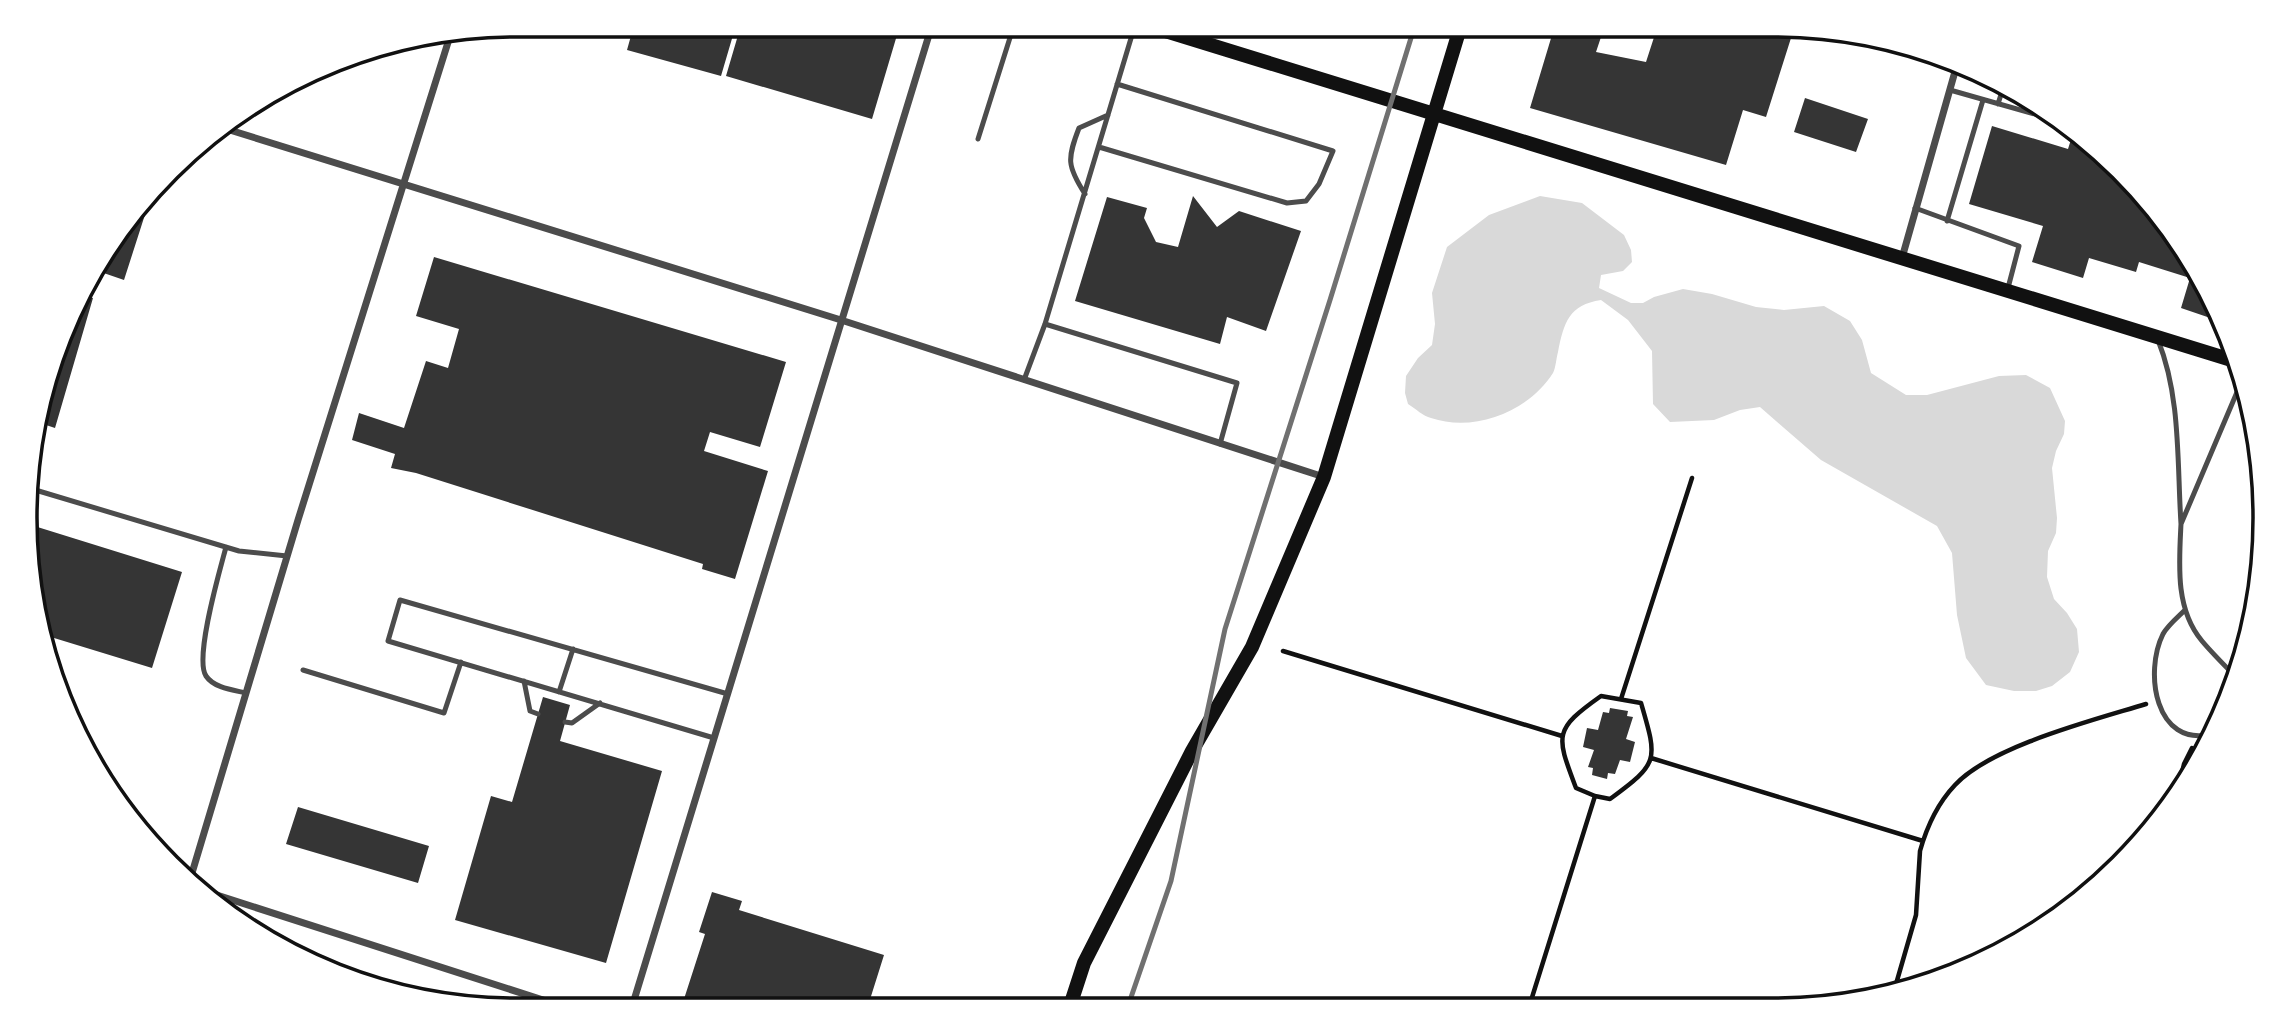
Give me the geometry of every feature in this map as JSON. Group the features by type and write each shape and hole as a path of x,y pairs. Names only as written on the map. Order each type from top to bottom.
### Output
{"main road":[{"path":"1187,37 2226,358"},
{"path":"1073,998 1084,963 1192,751 1252,647 1324,477 1457,37"}],"street":[{"path":"635,998 928,37"},
{"path":"194,872 287,556 448,42"},
{"path":"1901,258 1955,73"},
{"path":"232,131 841,320 1324,477"},
{"path":"222,896 537,998"}],"lane":[{"path":"978,139 1010,37"},
{"path":"1024,380 1045,324 1131,37"},
{"path":"1099,147 1287,204 1306,201 1319,184 1333,151 1117,84"},
{"path":"1950,90 2034,114"},
{"path":"1997,104 2001,94"},
{"path":"1947,221 1983,100"},
{"path":"1085,194 1072,174 1070,151 1079,128 1108,115"},
{"path":"1915,208 2019,246 2007,291"},
{"path":"1045,324 1237,383 1220,444"},
{"path":"2157,337 2169,368 2173,400 2181,524 2178,572 2185,610 2200,639 2229,669"},
{"path":"2181,524 2237,392"},
{"path":"38,491 239,551 287,556"},
{"path":"226,547 209,614 201,661 206,676 217,685 246,693"},
{"path":"714,738 388,641 400,600 728,694"},
{"path":"2185,610 2164,632 2154,663 2157,700 2165,716 2178,730 2200,737"},
{"path":"559,692 573,649"},
{"path":"303,670 444,713 461,662"},
{"path":"524,681 530,711 538,714"},
{"path":"565,722 572,723 600,703"}],"path":[{"path":"1622,699 1692,478"},
{"path":"1283,651 1562,736"},
{"path":"1601,696 1640,703 1652,740 1651,758 1643,774 1610,799 1595,796 1576,789 1561,748 1562,736 1572,717 1601,696"},
{"path":"1897,982 1916,915 1920,851 1928,822 1955,785 1982,764 2035,740 2157,700"},
{"path":"2183,767 2197,738"},
{"path":"1651,758 1923,841"},
{"path":"1532,998 1595,796"}],"shaded area":[{"path":"1540,196 1582,203 1624,235 1631,250 1632,262 1623,271 1601,275 1599,288 1631,303 1643,303 1683,289 1756,307 1784,310 1824,306 1850,321 1862,340 1871,373 1906,395 1927,395 1999,376 2026,375 2050,388 2065,421 2064,434 2052,468 2057,518 2056,533 2048,551 2047,577 2054,599 2077,629 2079,652 2070,672 2052,686 2036,691 2014,691 1986,685 1966,658 1957,615 1952,553 1937,526 1821,460 1760,407 1740,410 1714,420 1670,422 1653,404 1652,351 1628,320 1601,300 1582,306 1570,317 1563,332 1553,373 1530,398 1515,408 1483,420 1465,423 1431,418 1408,404 1405,393 1406,376 1418,358 1432,345 1435,324 1432,293 1447,247 1489,215"}],"building":[{"path":"631,37 732,37 721,76 627,50"},
{"path":"737,37 896,37 872,119 726,76"},
{"path":"1551,37 1601,37 1596,52 1646,62 1654,37 1791,38 1766,117 1743,110 1726,165 1530,108"},
{"path":"1887,51 1927,62 1933,65"},
{"path":"1805,98 1868,119 1856,152 1794,132"},
{"path":"1992,126 2068,149 2071,141 2134,201 2154,225 2189,278 2139,262 2136,272 2089,258 2083,278 2032,262 2043,226 1969,204"},
{"path":"1193,196 1217,227 1239,211 1301,231 1266,331 1227,317 1220,344 1075,301 1107,197 1147,208 1144,218 1156,242 1178,247"},
{"path":"145,214 124,280 104,273"},
{"path":"434,257 786,362 760,447 710,432 704,451 768,471 735,579 702,569 703,564 416,473 391,468 395,454 352,440 359,413 404,428 426,361 448,368 459,329 416,316"},
{"path":"2190,279 2210,318 2181,308"},
{"path":"90,297 93,298 55,428 46,425 53,393 73,334"},
{"path":"37,527 182,572 152,668 52,637 41,580"},
{"path":"543,697 570,705 560,741 662,771 606,963 455,920 491,796 512,802"},
{"path":"1610,708 1628,711 1627,716 1633,717 1626,739 1635,742 1630,762 1620,760 1615,774 1608,773 1607,779 1592,775 1593,768 1588,767 1594,750 1583,747 1587,728 1598,730 1603,712 1609,713"},
{"path":"298,807 429,846 418,883 286,844"},
{"path":"712,892 742,901 739,910 884,955 870,998 684,998 705,934 699,932"}],"railway":[{"path":"1131,998 1171,881 1225,629 1411,37"}]}
